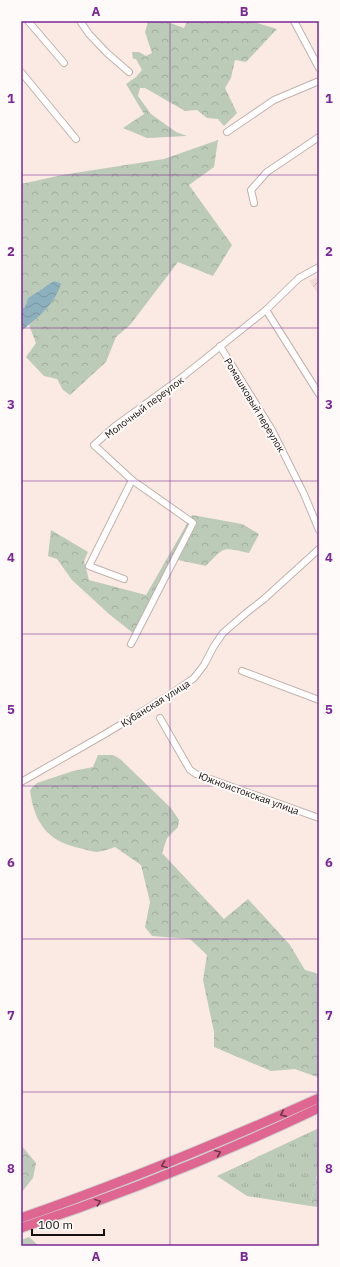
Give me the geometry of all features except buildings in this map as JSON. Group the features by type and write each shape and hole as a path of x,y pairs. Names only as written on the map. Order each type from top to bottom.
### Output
{"highway":[{"path":"21,1218 104,1188 185,1156 319,1098"},
{"path":"21,1228 108,1198 190,1165 273,1130 319,1108"}],"street":[{"path":"28,21 64,63"},
{"path":"80,21 89,34 107,53 129,72"},
{"path":"294,21 319,68"},
{"path":"21,72 76,139"},
{"path":"226,132 274,100 319,81"},
{"path":"254,202 251,190 267,172 319,138"},
{"name":"Молочный переулок","path":"132,480 94,445 114,427 182,378 266,310 299,278 319,267"},
{"path":"266,310 319,394"},
{"name":"Ромашковый переулок","path":"220,346 272,430 304,494 319,530"},
{"path":"124,579 89,566 132,480 193,522 131,644"},
{"name":"Кубанская улица","path":"21,782 105,734 171,694 194,678 204,665 223,633 246,612 264,599 319,549"},
{"path":"242,671 319,700"},
{"name":"Южноистокская улица","path":"160,718 190,770 196,774 319,818"}],"shaded area":[{"path":"319,276 319,295 309,281"}],"green space":[{"path":"165,21 184,28 187,21 251,21 277,29 246,62 235,60 231,78 225,88 237,113 224,126 218,119 207,118 197,110 185,111 145,88 140,88 138,96 151,114 176,132 187,136 147,138 123,128 144,114 126,84 136,77 142,70 136,59 133,59 132,52 139,52 146,56 152,53 145,32 148,22"},
{"path":"218,140 214,167 189,185 232,245 213,276 178,262 130,325 116,337 106,362 70,395 63,390 57,379 44,376 26,357 36,343 29,325 46,309 61,283 54,281 28,298 25,307 21,309 21,184 62,175 164,159"},
{"path":"192,515 242,524 259,534 249,553 229,549 221,551 206,566 178,560 133,633 109,614 72,580 57,559 48,556 51,530 88,552 84,561 89,580 146,595"},
{"path":"98,755 113,755 120,759 171,808 179,820 178,827 167,838 162,853 224,919 248,899 290,945 305,970 319,975 319,1076 317,1077 295,1069 271,1071 214,1047 214,1032 203,980 207,955 190,939 152,936 145,927 150,902 141,865 115,847 93,852 68,845 50,835 39,821 35,812 30,790 37,783 73,771 93,767"},
{"path":"319,1128 319,1166 310,1206 247,1196 217,1176"},
{"path":"21,1145 36,1163 33,1178 21,1193"},
{"path":"319,1167 319,1207 310,1206"},
{"path":"29,1237 39,1246 21,1246 21,1240"}],"water":[{"path":"54,281 61,283 55,297 39,316 21,331 21,309 25,307 28,298"}]}
